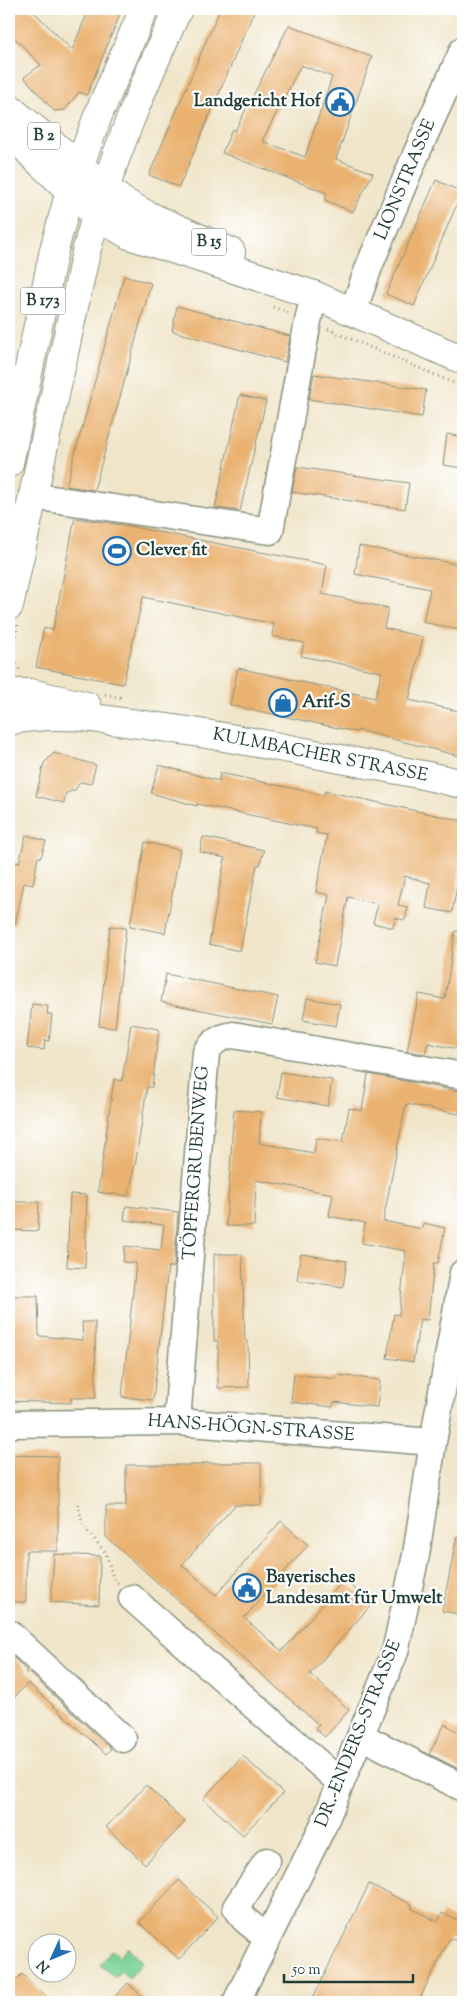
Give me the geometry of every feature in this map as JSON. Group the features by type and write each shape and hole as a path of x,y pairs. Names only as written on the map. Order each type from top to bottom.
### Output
{"main road":[{"path":"70,191 144,9"},
{"path":"96,215 124,134 178,9"},
{"name":"B 2","path":"9,108 79,165"},
{"name":"B 2","path":"9,129 22,145 70,191"},
{"path":"79,165 105,188"},
{"name":"B 15","path":"105,188 142,213 258,264 314,295"},
{"name":"B 15","path":"70,191 96,215 135,238 314,295 463,360"},
{"name":"B 173","path":"9,463 54,250 70,191"},
{"name":"B 173","path":"14,613 32,496 84,260 96,215"},
{"name":"KULMBACHER STRASSE","path":"17,685 38,694 176,728 463,784"},
{"name":"KULMBACHER STRASSE","path":"9,720 62,716 176,728"}],"street":[{"name":"LIONSTRASSE","path":"353,311 370,264 417,152 463,50"},
{"path":"32,496 270,531 314,295"},
{"name":"TÖPFERGRUBENWEG","path":"177,1422 206,1052 213,1042 222,1036 234,1035 463,1076"},
{"name":"DR.-ENDERS-STRASSE","path":"236,2002 324,1826 395,1652 416,1555 433,1442 463,1272"},
{"name":"HANS-HÖGN-STRASSE","path":"9,1424 177,1422 433,1442"},
{"path":"132,1598 341,1783"},
{"path":"9,1633 123,1739"},
{"path":"361,1736 463,1788"},
{"path":"267,1861 236,1907 244,1919 268,1938"}],"path":[{"path":"272,306 463,387"},
{"path":"14,613 13,647 17,685"},
{"path":"78,1504 82,1526 106,1553 114,1578"}],"green space":[{"path":"127,1947 143,1962 129,1978 121,1971 115,1977 100,1965 112,1950 119,1956"}],"building":[{"path":"9,9 31,9 72,50 89,9 122,9 87,95 79,92 65,110 54,111 24,77 41,65 9,32"},
{"path":"220,9 255,9 179,187 149,175"},
{"name":"Landgericht Hof","path":"289,25 372,57 336,159 373,173 353,212 325,200 327,193 222,153 232,129 235,131","holes":["301,65 332,77 305,157 262,141"]},
{"path":"436,180 462,192 414,306 386,294"},
{"path":"124,276 151,283 122,390 94,490 66,486"},
{"path":"177,306 290,336 285,362 172,331"},
{"path":"314,374 426,390 422,417 309,399"},
{"path":"240,395 266,401 240,511 215,508"},
{"path":"447,434 463,437 463,468 443,465"},
{"path":"297,467 409,483 405,509 292,492"},
{"path":"75,518 123,525 327,565 322,594 388,608 384,628 423,637 409,700 463,712 463,757 358,730 357,732 230,705 238,668 375,698 382,672 301,656 304,643 272,636 274,624 143,597 123,684 36,667 44,628 53,630"},
{"path":"359,546 463,565 463,631 423,622 430,589 355,574"},
{"path":"54,753 96,765 91,784 80,782 75,790 66,793 64,803 36,796 44,763"},
{"path":"159,765 219,781 220,773 324,795 325,791 463,821 463,865 461,864 452,913 426,908 430,883 405,876 398,905 408,907 405,920 395,918 393,928 373,923 378,904 348,897 335,966 315,962 329,895 316,892 327,835 316,833 317,829 197,804 197,806 151,793"},
{"path":"26,835 46,841 41,857 38,857 33,885 24,883 15,924 9,924 9,861 19,863"},
{"path":"203,837 264,850 260,865 257,865 240,951 209,944 225,858 200,852"},
{"path":"145,842 180,850 165,933 130,926"},
{"path":"110,926 126,928 115,1028 99,1026"},
{"path":"455,931 463,932 463,1050 428,1043 425,1054 407,1051 419,994 445,999"},
{"path":"166,974 278,997 272,1024 161,1002"},
{"path":"307,998 340,1004 336,1026 303,1020"},
{"path":"32,1004 48,1006 47,1014 52,1014 49,1041 45,1040 44,1050 27,1048"},
{"path":"131,1024 159,1029 152,1087 147,1087 136,1160 128,1196 98,1192 114,1079 122,1081"},
{"path":"281,1072 332,1080 328,1106 277,1097"},
{"path":"368,1074 463,1092 459,1114 406,1104 383,1221 422,1229 423,1223 445,1228 438,1263 434,1263 428,1320 420,1319 413,1362 387,1358 394,1314 399,1315 406,1251 362,1243 365,1223 329,1216 333,1194 256,1180 254,1226 226,1226 234,1110 261,1112 259,1143 314,1153 316,1138 343,1142 349,1108 362,1111"},
{"path":"70,1194 87,1195 85,1268 67,1267"},
{"path":"9,1202 39,1202 38,1231 9,1230"},
{"path":"126,1206 178,1212 174,1267 168,1267 153,1400 122,1397 136,1263 123,1262 125,1246 161,1250 164,1225 124,1220"},
{"path":"214,1254 242,1254 245,1341 248,1341 249,1387 218,1388 218,1341 214,1341"},
{"path":"301,1254 347,1261 343,1287 297,1280"},
{"path":"9,1296 38,1296 39,1336 83,1340 82,1322 95,1322 96,1398 71,1398 71,1403 9,1401"},
{"path":"294,1374 336,1379 337,1375 380,1380 377,1407 334,1402 333,1407 291,1402"},
{"path":"9,1455 58,1456 58,1551 26,1551 26,1602 9,1602"},
{"name":"Bayerisches Landesamt für Umwelt","path":"202,1463 261,1463 261,1505 235,1505 182,1565 216,1595 281,1521 308,1545 244,1618 282,1651 344,1580 372,1604 310,1674 349,1710 325,1737 315,1729 319,1725 106,1537 106,1506 126,1506 126,1465 202,1465"},
{"path":"457,1536 463,1536 463,1615 442,1611"},
{"path":"54,1554 100,1556 99,1605 51,1602"},
{"path":"14,1658 26,1670 26,1673 31,1674 111,1749 106,1754 28,1683 9,1703 9,1663"},
{"path":"445,1724 463,1735 463,1771 429,1754"},
{"path":"243,1756 283,1793 243,1835 203,1799"},
{"path":"146,1785 185,1822 145,1864 106,1827"},
{"path":"179,1880 218,1917 179,1959 139,1922"},
{"path":"369,1884 413,1905 411,1908 438,1922 442,1913 463,1924 463,1944 450,1938 418,2002 311,2002"},
{"path":"22,1974 28,1980 28,1984 33,1984 52,2002 9,2002 9,1988"},
{"path":"128,1983 148,2002 110,2002"}],"place":[{"name":"Landgericht Hof","path":"340,102"},
{"name":"Clever fit","path":"117,551"},
{"name":"Arif-S","path":"283,703"},
{"name":"Bayerisches Landesamt für Umwelt","path":"247,1588"}]}
